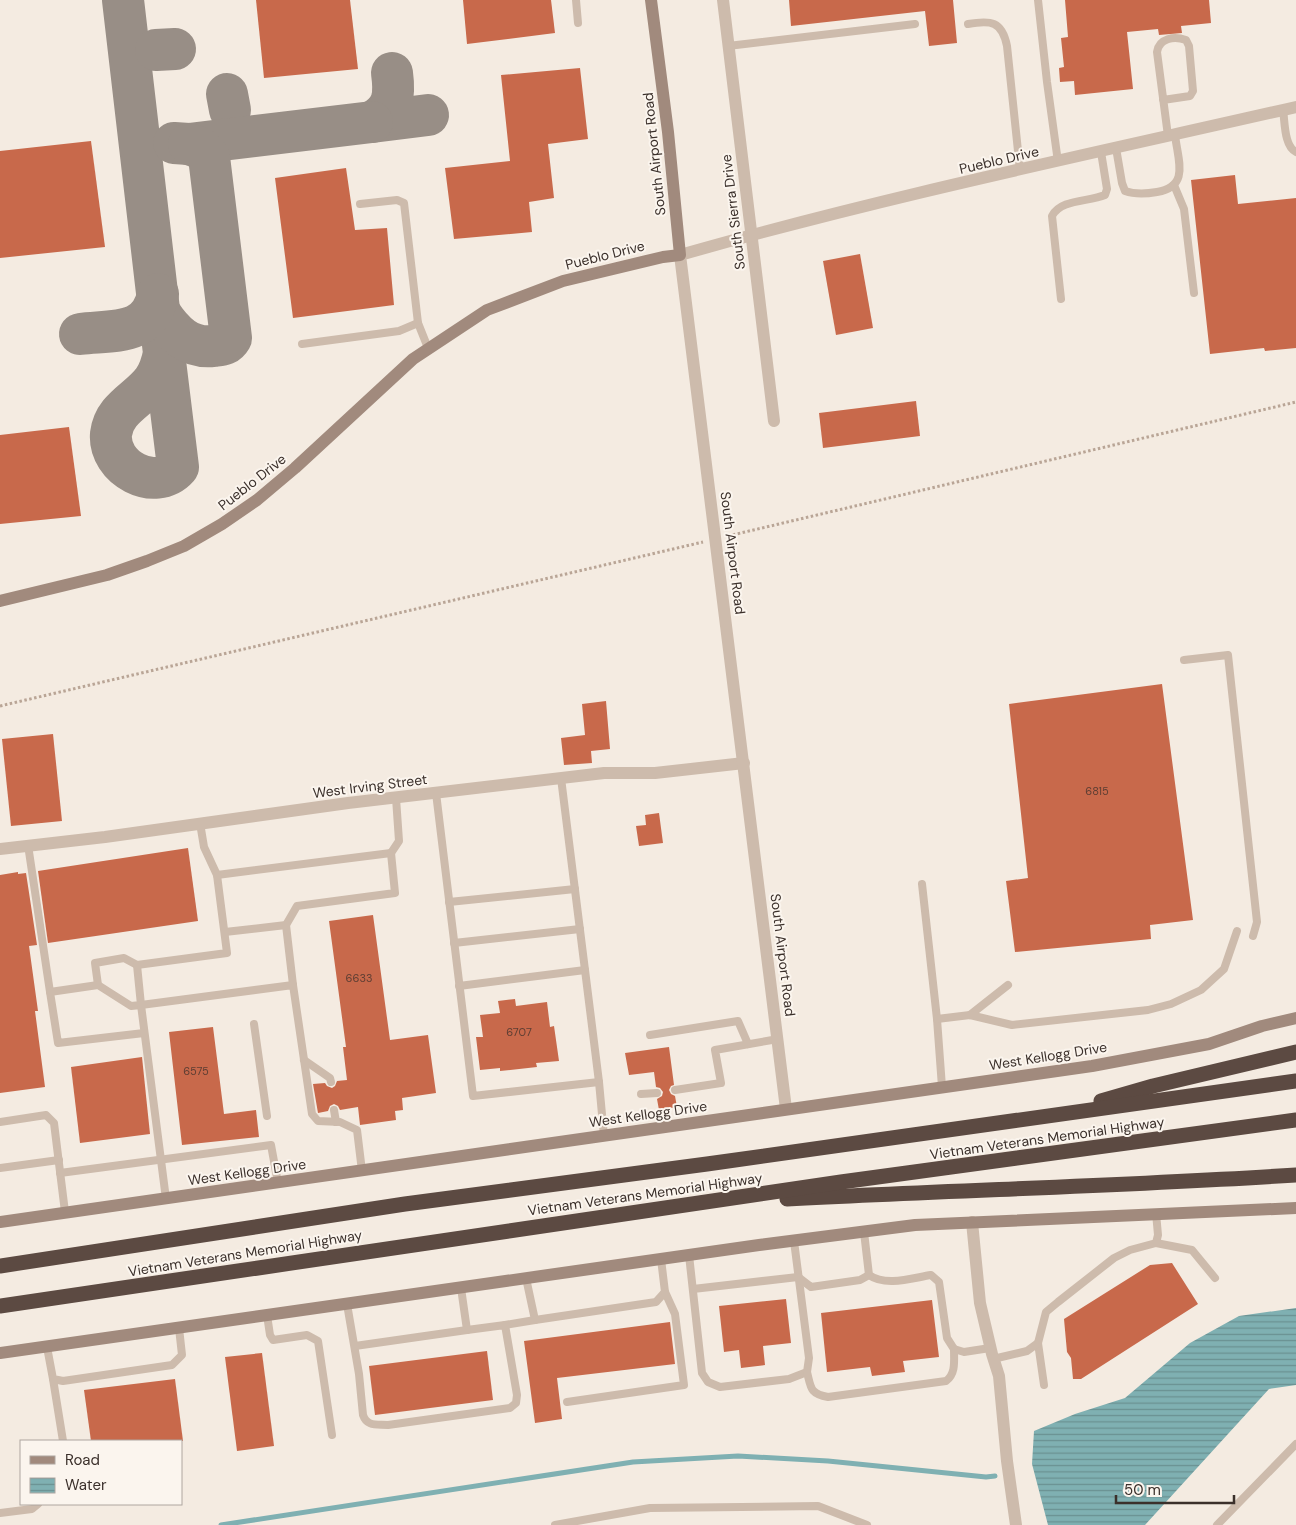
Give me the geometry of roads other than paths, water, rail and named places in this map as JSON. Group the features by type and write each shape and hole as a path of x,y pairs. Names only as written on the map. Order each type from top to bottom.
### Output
{"highway":[{"path":"1054,1115 1153,1086 1296,1052"},
{"name":"Vietnam Veterans Memorial Highway","path":"0,1266 405,1204 1296,1081"},
{"name":"Vietnam Veterans Memorial Highway","path":"0,1306 693,1204 1296,1120"},
{"path":"693,1204 902,1193 1151,1184 1296,1175"}],"main road":[{"name":"South Airport Road","path":"650,0 668,132 680,255"},
{"name":"Pueblo Drive","path":"0,601 107,575 148,561 184,546 222,524 257,500 295,468 413,359 487,310 564,281 663,257 680,255"},
{"name":"West Kellogg Drive","path":"0,1222 1092,1066 1209,1044 1262,1026 1296,1018"},
{"path":"0,1353 661,1259 915,1225 1296,1208"}],"street":[{"name":"South Sierra Drive","path":"723,0 774,421"},
{"name":"Pueblo Drive","path":"680,255 751,234 1296,107"},
{"name":"South Airport Road","path":"680,255 786,1109"},
{"name":"West Irving Street","path":"0,849 604,773 655,773 744,763"},
{"path":"972,1222 980,1303 999,1376 1007,1461 1016,1525"}],"lane":[{"path":"576,0 578,23"},
{"path":"1038,0 1058,162"},
{"path":"968,24 981,22 996,24 1004,32 1020,170"},
{"path":"728,46 915,24"},
{"path":"1116,148 1122,184 1126,191 1134,194 1145,193 1170,189 1177,183 1180,173 1163,100 1157,52 1160,42 1181,38 1186,40 1189,46 1194,91 1190,96 1163,100"},
{"path":"1283,110 1288,143 1291,150 1296,152"},
{"path":"1061,299 1052,216 1056,209 1064,205 1105,196 1107,189 1101,152"},
{"path":"1174,185 1184,209 1194,292"},
{"path":"360,204 397,200 404,203 418,323 428,348"},
{"path":"302,344 399,331 418,323"},
{"path":"1184,660 1228,655 1257,922 1253,936"},
{"path":"561,778 604,1136"},
{"path":"436,793 472,1096 599,1082"},
{"path":"362,1171 357,1130 340,1122 318,1121 312,1114 286,925 297,906 395,893 391,853 399,841 396,798"},
{"path":"98,985 95,963 124,958 137,965 227,953 217,875 204,847 200,823"},
{"path":"28,845 58,1043 145,1036"},
{"path":"217,875 391,853"},
{"path":"922,884 938,1019 942,1087"},
{"path":"449,902 575,889"},
{"path":"225,932 286,925"},
{"path":"454,943 580,929"},
{"path":"938,1019 970,1015 1012,1025 1148,1010 1171,1004 1202,990 1224,969 1237,932"},
{"path":"137,965 166,1198"},
{"path":"459,986 585,970"},
{"path":"50,992 98,985 131,1006 293,985"},
{"path":"970,1015 1008,985"},
{"path":"650,1035 738,1021 748,1044"},
{"path":"254,1024 267,1116"},
{"path":"675,1090 721,1084 715,1050 778,1039"},
{"path":"304,1060 330,1078 331,1082"},
{"path":"641,1094 656,1093"},
{"path":"334,1110 336,1122"},
{"path":"0,1122 46,1116 54,1123 65,1212"},
{"path":"270,1136 278,1183"},
{"path":"60,1173 271,1145"},
{"path":"0,1168 59,1160"},
{"path":"1156,1214 1158,1235 1156,1243"},
{"path":"794,1241 809,1358 807,1372 810,1388 817,1395 828,1397 946,1381 951,1378 954,1370 954,1349 947,1338 939,1282 931,1275 886,1282 876,1280 869,1275 864,1232"},
{"path":"1044,1385 1038,1343 1046,1312 1114,1258 1130,1250 1156,1243 1192,1250 1215,1278"},
{"path":"690,1255 702,1374 708,1382 720,1387 789,1379 807,1372"},
{"path":"567,1402 684,1385 675,1314 665,1292 661,1259"},
{"path":"693,1289 798,1277 811,1287 860,1280 869,1275"},
{"path":"526,1278 535,1320"},
{"path":"461,1288 467,1330"},
{"path":"355,1346 656,1302 665,1292"},
{"path":"348,1304 363,1415 365,1422 369,1424 388,1425 510,1408 516,1403 517,1395 505,1325"},
{"path":"267,1315 270,1335 273,1340 306,1335 318,1342 332,1435"},
{"path":"53,1379 64,1381 172,1365 182,1355 179,1328"},
{"path":"954,1349 964,1352 992,1353 1027,1351 1038,1343"},
{"path":"47,1347 63,1440"},
{"path":"1217,1525 1296,1444"},
{"path":"0,1513 32,1509 37,1505"},
{"path":"556,1525 650,1508 818,1506 867,1525"}],"water":[{"path":"1296,1308 1296,1385 1269,1389 1145,1525 1048,1525 1032,1464 1034,1431 1075,1414 1125,1398 1190,1343 1239,1316"}],"waterway":[{"path":"221,1525 633,1462 738,1456 828,1461 986,1477 995,1476"}]}
